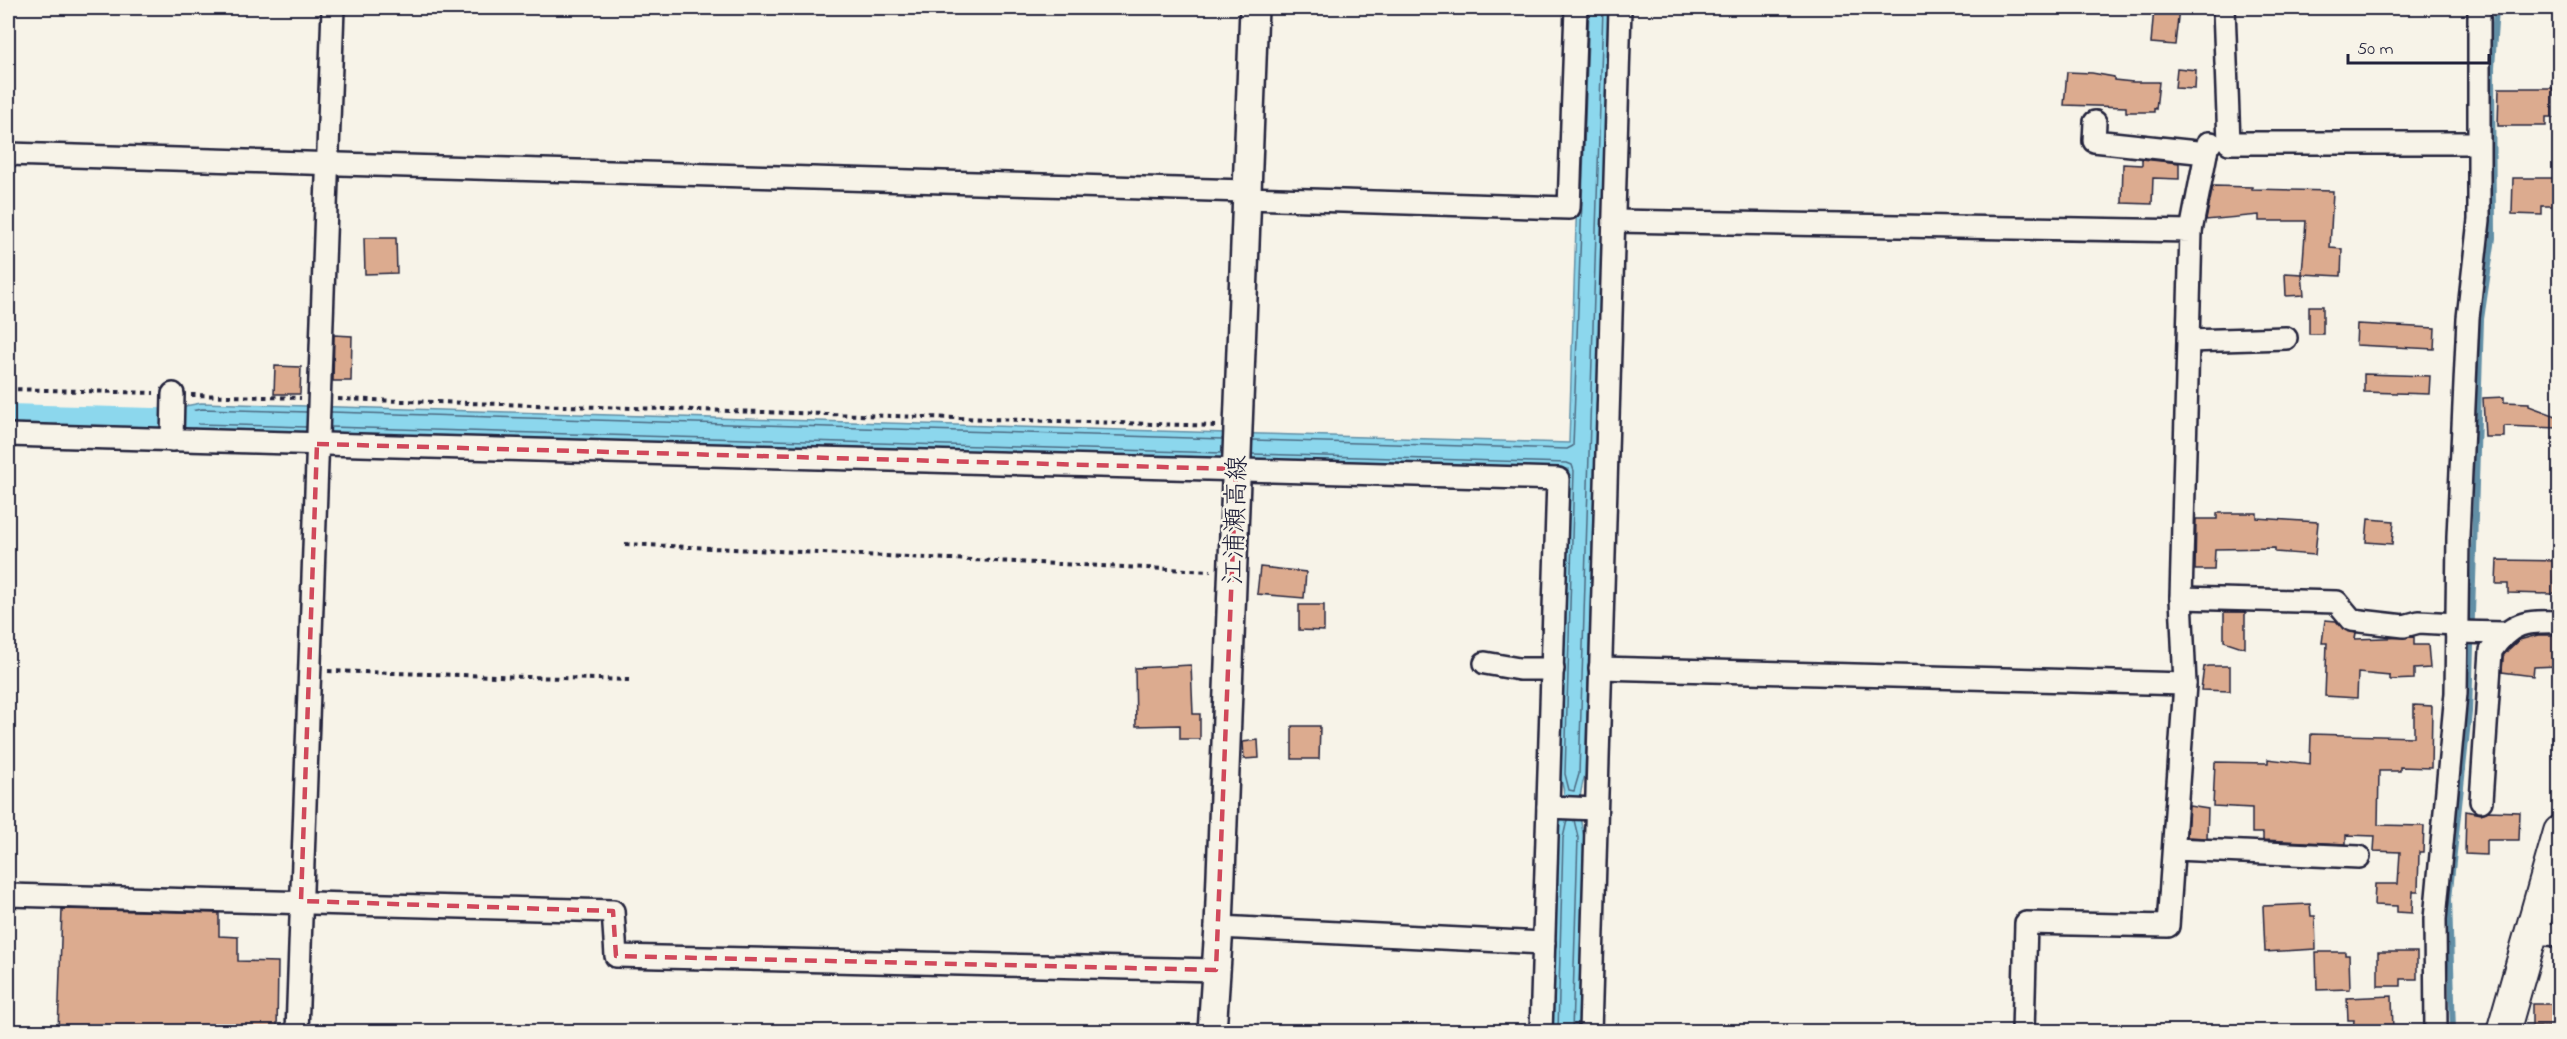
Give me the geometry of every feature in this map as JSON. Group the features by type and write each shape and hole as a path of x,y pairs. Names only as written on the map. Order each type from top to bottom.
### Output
{"highway":[{"path":"2503,1032 2546,934 2559,832"}],"main road":[{"name":"江浦瀬高線","path":"1212,1032 1219,927 1236,466 1230,428 1254,8"}],"street":[{"path":"297,1032 333,8"},
{"path":"8,154 326,162 1245,194 1569,208 1576,8"},
{"path":"1541,1032 1544,943 1600,668 1620,8"},
{"path":"2224,8 2229,143"},
{"path":"2436,1032 2434,919 2456,693 2456,628 2468,318 2479,219 2479,8"},
{"path":"2095,122 2094,141 2206,153"},
{"path":"2023,1032 2026,923 2168,926 2185,684 2181,598 2191,231 2208,143 2478,143"},
{"path":"1614,221 2191,231"},
{"path":"2188,341 2286,338"},
{"path":"172,433 173,399"},
{"path":"8,435 172,433 318,440 1236,466 1558,479 1553,669 1571,808 1590,1032"},
{"path":"2181,598 2337,603 2352,620 2404,626 2419,622 2504,633"},
{"path":"2481,801 2491,651 2504,633 2519,625 2559,622"},
{"path":"1485,663 1519,669 1553,669"},
{"path":"1600,668 2185,684"},
{"path":"2174,849 2359,857"},
{"path":"8,895 613,910 616,956 1216,970"},
{"path":"1219,927 1544,943"}],"path":[{"path":"318,401 1230,428"},
{"path":"625,544 1218,571"},
{"path":"309,671 628,680"}],"highlighted area":[{"path":"317,444 1236,469 1216,970 616,956 613,911 301,901"}],"water":[{"path":"1583,8 1609,8 1585,775 1580,806 1584,836 1578,1031 1552,1031 1557,837 1564,795 1561,779 1556,772 1560,771 1568,469 197,429 185,425 164,425 164,405 185,406 201,403 1569,443"}],"building":[{"path":"2154,8 2179,8 2175,45 2151,43"},
{"path":"2177,68 2196,70 2195,89 2175,88"},
{"path":"2067,72 2092,73 2114,77 2114,80 2159,82 2156,109 2154,108 2154,112 2126,112 2126,107 2064,105"},
{"path":"2499,88 2553,88 2553,117 2546,117 2546,126 2498,126"},
{"path":"2142,159 2179,163 2179,179 2153,178 2152,204 2122,203 2123,164 2142,165"},
{"path":"2513,178 2559,178 2559,206 2542,206 2542,215 2512,214"},
{"path":"2213,186 2333,191 2330,248 2342,249 2341,276 2302,274 2306,221 2259,221 2259,215 2206,220"},
{"path":"364,238 396,238 397,273 365,274"},
{"path":"2285,273 2302,274 2304,295 2286,296"},
{"path":"2309,306 2323,306 2323,334 2309,334"},
{"path":"2357,324 2435,328 2434,349 2356,345"},
{"path":"334,335 352,336 351,381 333,381"},
{"path":"275,366 301,367 300,394 274,394"},
{"path":"2364,374 2430,376 2429,394 2364,392"},
{"path":"2504,397 2504,402 2529,403 2529,406 2559,417 2559,428 2504,426 2504,437 2485,437 2483,398"},
{"path":"2217,513 2257,513 2257,518 2318,522 2315,555 2275,552 2275,548 2215,549 2214,570 2195,570 2196,519 2217,519"},
{"path":"2368,519 2394,521 2392,544 2366,542"},
{"path":"2497,560 2559,561 2559,576 2554,576 2555,592 2552,594 2508,593 2508,584 2496,584"},
{"path":"1260,567 1306,572 1304,598 1257,594"},
{"path":"1299,605 1324,605 1324,631 1299,630"},
{"path":"2224,612 2245,612 2245,648 2224,641"},
{"path":"2325,620 2336,621 2343,629 2356,633 2355,639 2414,637 2414,645 2428,645 2430,668 2414,669 2414,679 2390,680 2390,676 2358,673 2357,698 2325,696 2327,643 2322,643"},
{"path":"2538,635 2557,635 2557,666 2534,667 2533,676 2502,672 2503,656 2508,650 2519,640"},
{"path":"1191,665 1193,714 1200,714 1200,739 1180,739 1180,725 1136,726 1135,668"},
{"path":"2230,666 2230,691 2201,690 2204,667"},
{"path":"2414,705 2432,706 2431,768 2400,767 2400,771 2379,771 2378,825 2424,826 2423,852 2419,852 2418,891 2413,891 2412,913 2397,912 2397,906 2374,905 2375,884 2398,884 2400,852 2374,851 2375,836 2346,835 2346,844 2263,840 2263,833 2252,833 2252,808 2213,806 2215,762 2268,763 2268,759 2310,764 2311,734 2414,737"},
{"path":"1292,726 1320,726 1319,759 1292,759"},
{"path":"1258,740 1259,758 1244,759 1243,742"},
{"path":"2189,806 2208,809 2207,838 2187,837"},
{"path":"2466,811 2481,814 2488,811 2520,812 2519,840 2486,840 2486,855 2465,854"},
{"path":"2310,904 2311,916 2315,916 2316,949 2265,952 2263,906"},
{"path":"62,909 219,913 219,936 238,937 238,961 278,962 277,1032 58,1032"},
{"path":"2316,952 2345,952 2345,955 2349,955 2350,989 2317,990"},
{"path":"2378,952 2417,952 2417,979 2401,979 2401,986 2378,986"},
{"path":"2392,996 2393,1032 2353,1032 2354,1020 2348,1020 2347,998"},
{"path":"2532,1004 2559,1004 2559,1026 2532,1026"}],"waterway":[{"path":"2453,1032 2449,899 2469,712 2481,319 2493,238 2492,67 2496,8"},
{"path":"8,414 189,419"}]}
